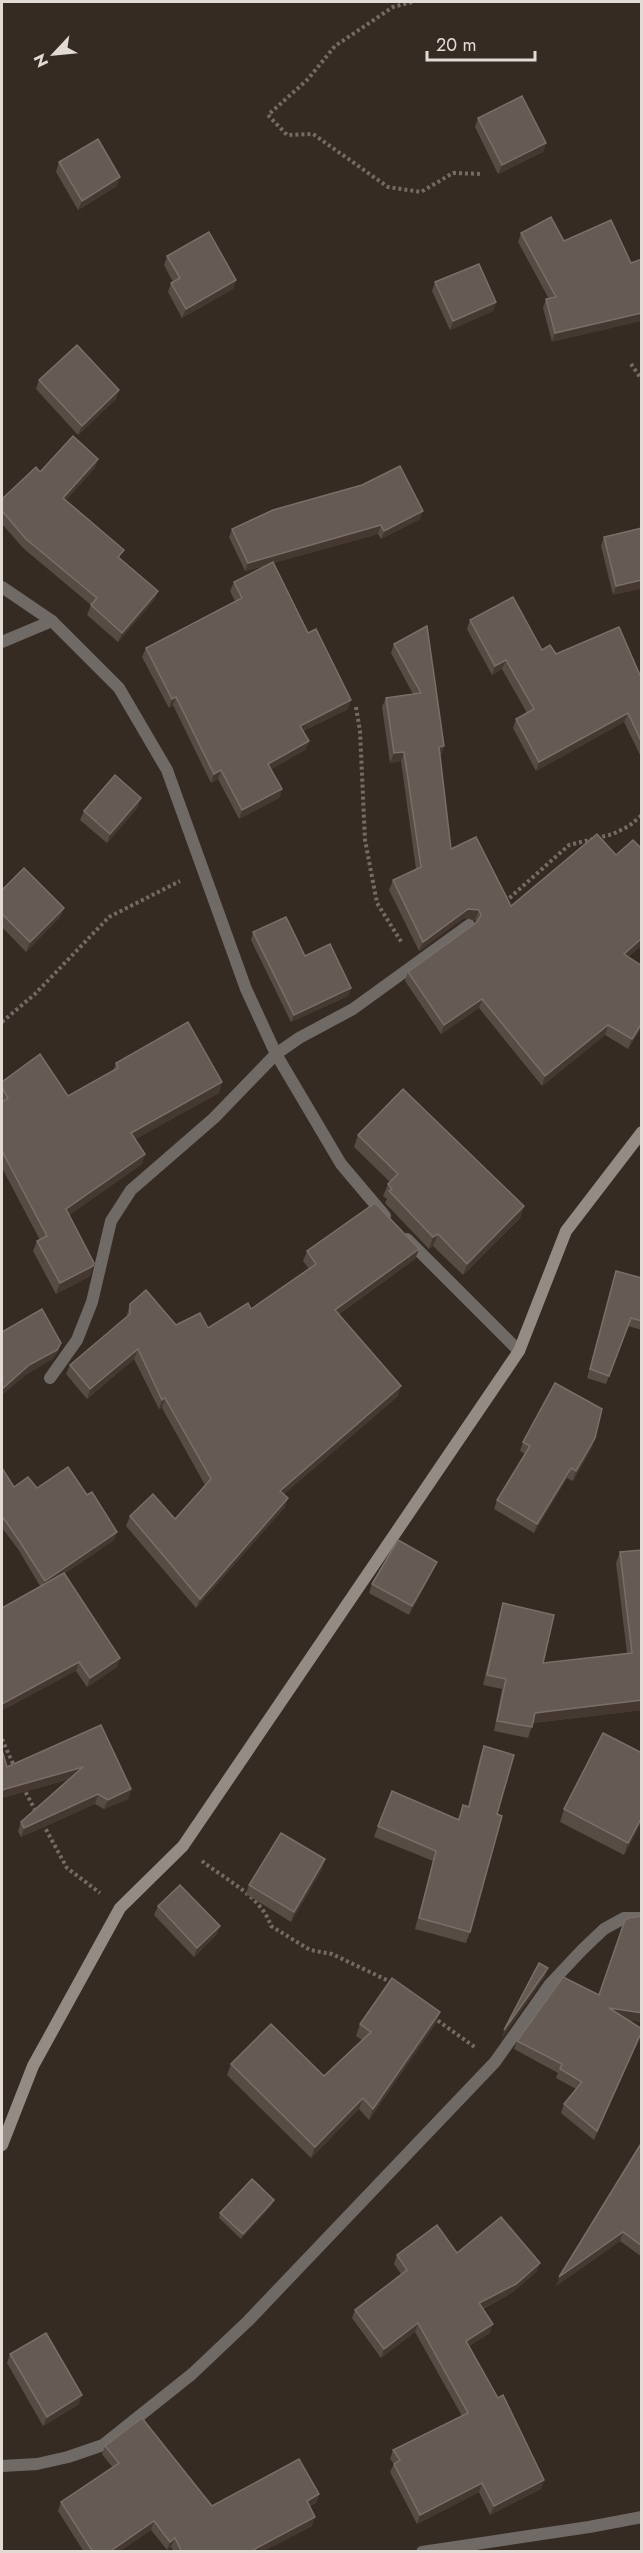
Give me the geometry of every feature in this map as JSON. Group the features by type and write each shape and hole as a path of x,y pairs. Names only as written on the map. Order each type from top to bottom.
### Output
{"main road":[{"path":"2,2145 33,2066 120,1908 183,1846 519,1351 566,1231 642,1132"}],"street":[{"path":"2,587 51,621 120,688 167,770 246,989 276,1054 341,1164 395,1227 519,1351"},
{"path":"2,642 51,621"},
{"path":"50,1378 76,1340 92,1302 111,1221 131,1190 214,1118 276,1054 353,1009 469,925"},
{"path":"2,2466 37,2464 68,2457 103,2445 192,2374 248,2321 495,2062 550,1984 582,1950 604,1929 624,1918 642,1918"},
{"path":"422,2552 642,2517"}],"path":[{"path":"412,2 393,7 335,46 308,79 268,115 287,135 313,134 332,145 358,168 388,187 421,192 453,173 482,174"},
{"path":"631,364 642,380"},
{"path":"356,707 360,731 364,840 377,903 414,964"},
{"path":"469,925 522,889 569,845 613,834 629,826 642,815"},
{"path":"2,1022 34,994 109,917 184,879 200,862"},
{"path":"2,1739 16,1770"},
{"path":"20,1780 67,1868 120,1908"},
{"path":"183,1846 254,1899 266,1911 270,1926 310,1950 341,1958 402,1991"},
{"path":"425,2010 495,2062"}],"building":[{"path":"522,96 546,143 502,165 478,118"},
{"path":"98,139 120,177 82,201 59,162"},
{"path":"551,217 564,241 611,220 631,263 642,259 642,313 555,333 546,299 556,297 521,233"},
{"path":"209,232 236,280 186,309 171,283 180,278 167,256"},
{"path":"479,264 496,302 453,321 435,282"},
{"path":"77,345 119,390 82,426 39,380"},
{"path":"73,436 98,459 63,498 124,550 118,557 158,591 122,633 91,605 97,598 26,539 2,511 2,499 36,467 40,472"},
{"path":"400,466 423,511 384,531 381,525 248,563 232,529 273,510 362,485"},
{"path":"642,528 642,580 616,586 604,537"},
{"path":"273,562 308,633 316,629 351,700 300,726 309,741 268,764 282,789 242,810 221,770 214,774 176,697 172,699 146,648 242,598 234,582"},
{"path":"513,597 542,650 550,645 556,654 619,627 642,680 642,743 628,713 539,762 516,719 534,709 506,660 495,666 470,620"},
{"path":"427,626 444,746 439,747 451,849 476,837 511,906 597,834 616,855 633,840 642,849 642,938 624,954 642,966 642,1023 632,1039 608,1025 545,1076 482,999 444,1025 408,972 477,922 481,915 479,910 468,909 423,942 393,880 421,867 404,752 394,753 386,698 421,693 394,644"},
{"path":"115,775 141,798 110,834 84,811"},
{"path":"24,868 64,908 30,942 2,914 2,890"},
{"path":"286,917 305,956 330,944 351,988 294,1015 253,932"},
{"path":"188,1022 222,1082 131,1133 145,1154 66,1209 94,1263 93,1266 60,1283 37,1241 47,1236 2,1151 2,1102 8,1098 2,1088 2,1082 40,1054 68,1096 118,1068 116,1063"},
{"path":"403,1089 524,1206 467,1264 438,1234 433,1237 389,1191 392,1189 388,1184 398,1174 358,1135"},
{"path":"375,1203 419,1249 335,1310 401,1386 280,1491 288,1498 200,1599 130,1516 153,1494 175,1519 211,1479 165,1398 162,1400 138,1349 90,1389 70,1365 130,1314 130,1304 146,1290 176,1325 200,1313 208,1328 248,1303 251,1309 316,1264 307,1251"},
{"path":"616,1271 642,1278 642,1321 631,1318 609,1376 590,1369"},
{"path":"42,1309 61,1343 57,1350 29,1365 2,1389 2,1332"},
{"path":"555,1383 602,1409 595,1438 576,1471 571,1468 537,1524 497,1500 530,1446 523,1442"},
{"path":"68,1467 87,1495 92,1492 117,1532 45,1581 2,1516 2,1468 14,1487 28,1477 37,1488"},
{"path":"398,1540 437,1562 412,1606 372,1584"},
{"path":"642,1550 642,1700 535,1713 532,1727 497,1721 506,1679 487,1675 503,1603 554,1615 543,1663 632,1653 620,1552"},
{"path":"64,1573 120,1658 90,1678 79,1662 2,1704 2,1608"},
{"path":"101,1725 131,1789 108,1800 98,1794 24,1828 21,1822 83,1767 2,1790 2,1750 7,1767"},
{"path":"603,1733 642,1753 642,1817 628,1843 564,1809"},
{"path":"484,1746 514,1755 497,1814 502,1816 470,1932 419,1918 436,1851 378,1826 392,1791 459,1820 463,1805 469,1807"},
{"path":"281,1833 325,1859 294,1912 249,1885"},
{"path":"180,1885 220,1926 197,1948 158,1906"},
{"path":"642,1916 642,2013 609,2008 642,2031 597,2131 564,2104 582,2082 560,2069 562,2064 517,2041 563,1977 599,1995 625,1920"},
{"path":"539,1963 548,1968 504,2030"},
{"path":"392,1978 440,2012 373,2109 363,2098 315,2147 231,2064 271,2024 324,2076 371,2032 360,2024"},
{"path":"642,2142 642,2246 623,2232 559,2277"},
{"path":"252,2179 274,2200 243,2234 220,2213"},
{"path":"501,2217 540,2263 516,2284 479,2303 493,2324 466,2341 498,2398 503,2395 544,2480 494,2506 482,2483 420,2515 394,2464 400,2460 393,2450 468,2413 418,2323 384,2349 355,2310 407,2270 397,2255 437,2225 457,2253"},
{"path":"46,2333 82,2395 47,2417 10,2354"},
{"path":"142,2418 212,2506 299,2459 319,2494 307,2501 315,2517 249,2552 182,2552 175,2538 170,2542 154,2521 109,2552 93,2552 61,2502 119,2463 105,2446"}]}
